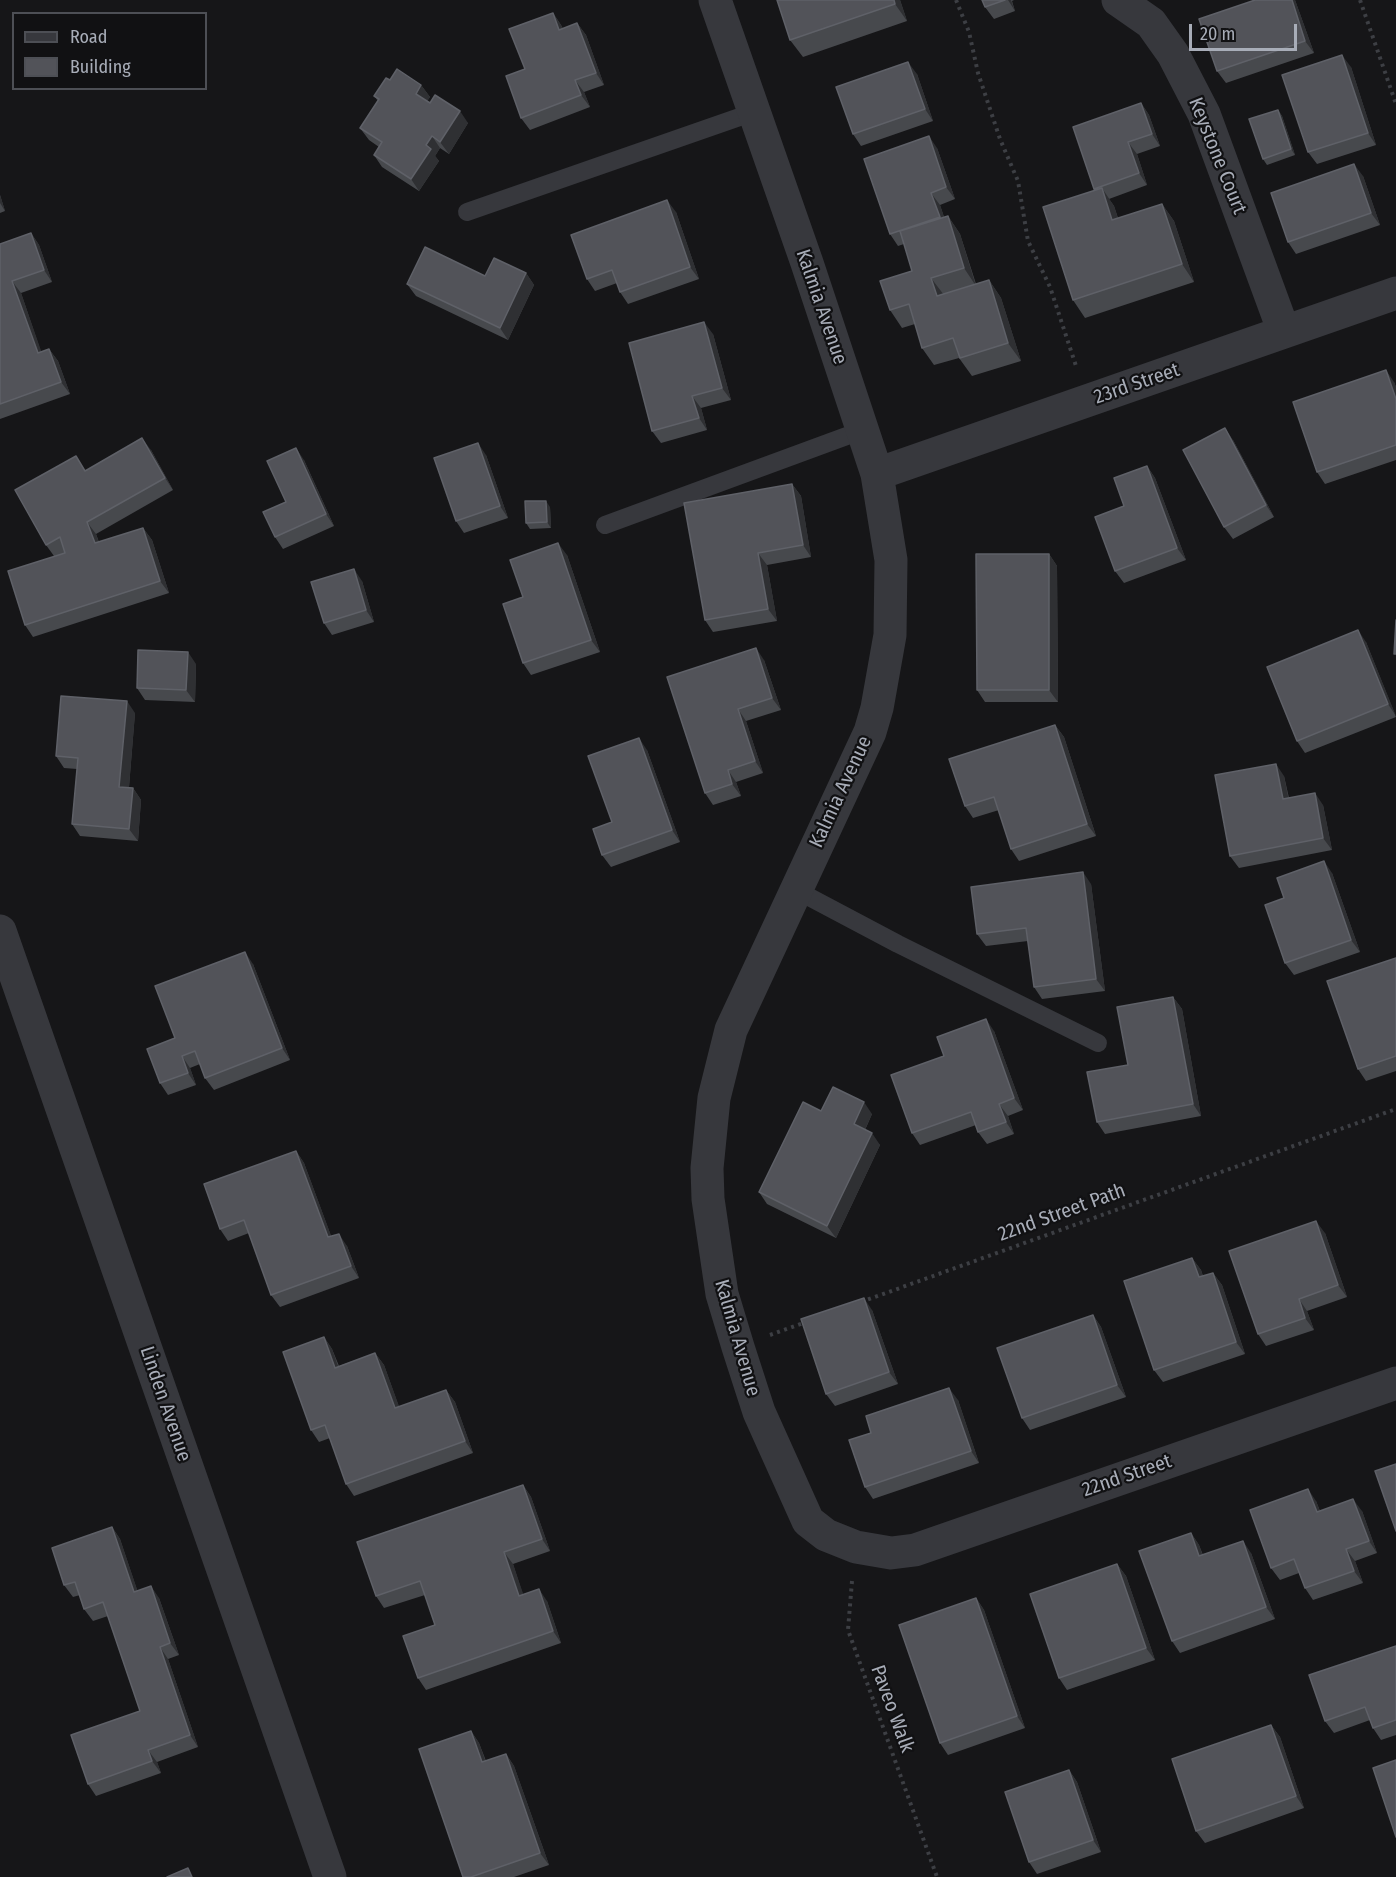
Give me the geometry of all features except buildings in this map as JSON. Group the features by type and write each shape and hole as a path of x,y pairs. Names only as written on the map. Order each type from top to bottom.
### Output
{"street":[{"name":"Kalmia Avenue","path":"715,0 807,262 877,474 891,560 890,634 877,708 870,732 731,1030 714,1098 707,1168 708,1199 722,1294 759,1412 808,1521 826,1535 856,1547"},
{"name":"Keystone Court","path":"1118,0 1151,23 1173,54 1204,114 1284,332"},
{"name":"23rd Street","path":"877,474 1396,293"},
{"name":"Linden Avenue","path":"3,946 330,1877"},
{"name":"22nd Street","path":"856,1547 891,1553 915,1550 1396,1383"}],"lane":[{"path":"467,212 754,112"},
{"path":"605,525 863,430"},
{"path":"796,890 898,944 1098,1043"}],"path":[{"path":"956,0 969,32 978,73 1000,139 1018,181 1028,241 1050,287 1078,371"},
{"path":"1360,0 1396,104"},
{"name":"22nd Street Path","path":"851,1306 1396,1109"},
{"path":"738,1347 817,1318"},
{"name":"Paveo Walk","path":"856,1547 848,1630 937,1877"}]}
